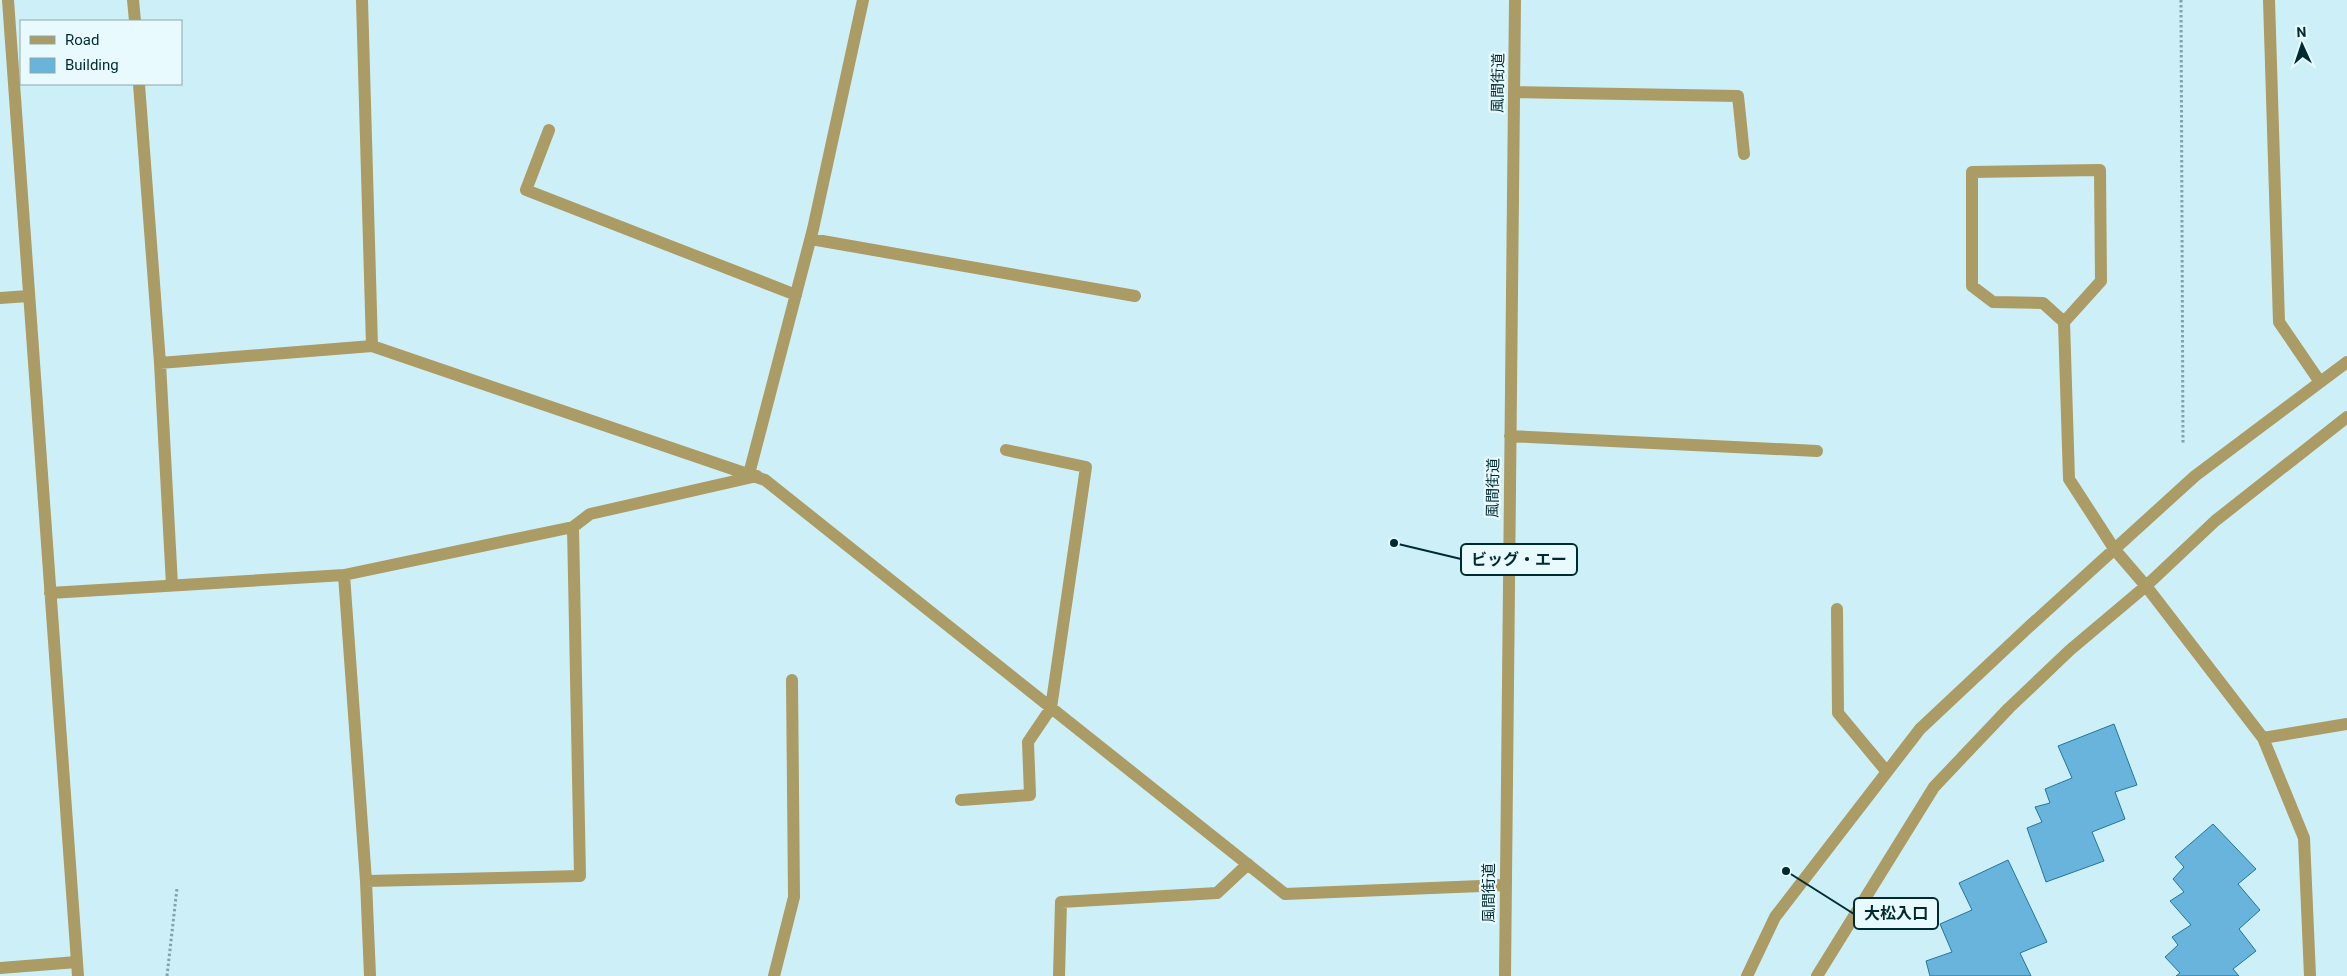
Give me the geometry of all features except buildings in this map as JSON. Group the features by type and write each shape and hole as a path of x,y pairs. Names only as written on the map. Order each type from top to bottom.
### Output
{"street":[{"path":"8,0 78,976"},
{"path":"133,0 135,20"},
{"path":"362,0 372,346"},
{"path":"753,475 811,238 863,0"},
{"name":"風間街道","path":"1505,976 1515,0"},
{"path":"2269,0 2279,322 2320,382"},
{"path":"139,85 160,363 172,586"},
{"path":"1514,92 1738,96 1744,154"},
{"path":"549,130 526,190 796,295"},
{"path":"2064,322 2043,303 1993,302 1972,286 1972,172 2100,170 2101,281 2064,322 2069,479 2115,550 2146,586 2263,738 2304,838 2310,976"},
{"path":"811,238 1135,296"},
{"path":"0,298 28,296"},
{"path":"160,363 372,346 753,475 765,480 1285,894 1505,885"},
{"path":"1747,976 1775,917 1920,730 2032,624 2196,476 2347,362"},
{"path":"1816,976 1934,787 2009,708 2063,656 2146,586 2215,521 2347,417"},
{"path":"1510,436 1817,451"},
{"path":"960,800 1030,795 1028,742 1052,708 1086,467 1006,450"},
{"path":"50,593 344,575 573,527 590,514 753,475"},
{"path":"366,881 580,876 573,527"},
{"path":"344,575 366,881 370,976"},
{"path":"1837,609 1838,713 1887,772"},
{"path":"774,976 794,898 792,680"},
{"path":"2263,738 2347,724"},
{"path":"1059,976 1061,902 1217,893 1248,864"},
{"path":"0,968 77,962"}],"path":[{"path":"2181,0 2183,444"},
{"path":"167,976 177,888"}],"place":[{"name":"ビッグ・エー","path":"1394,543"},
{"name":"大松入口","path":"1786,871"}]}
